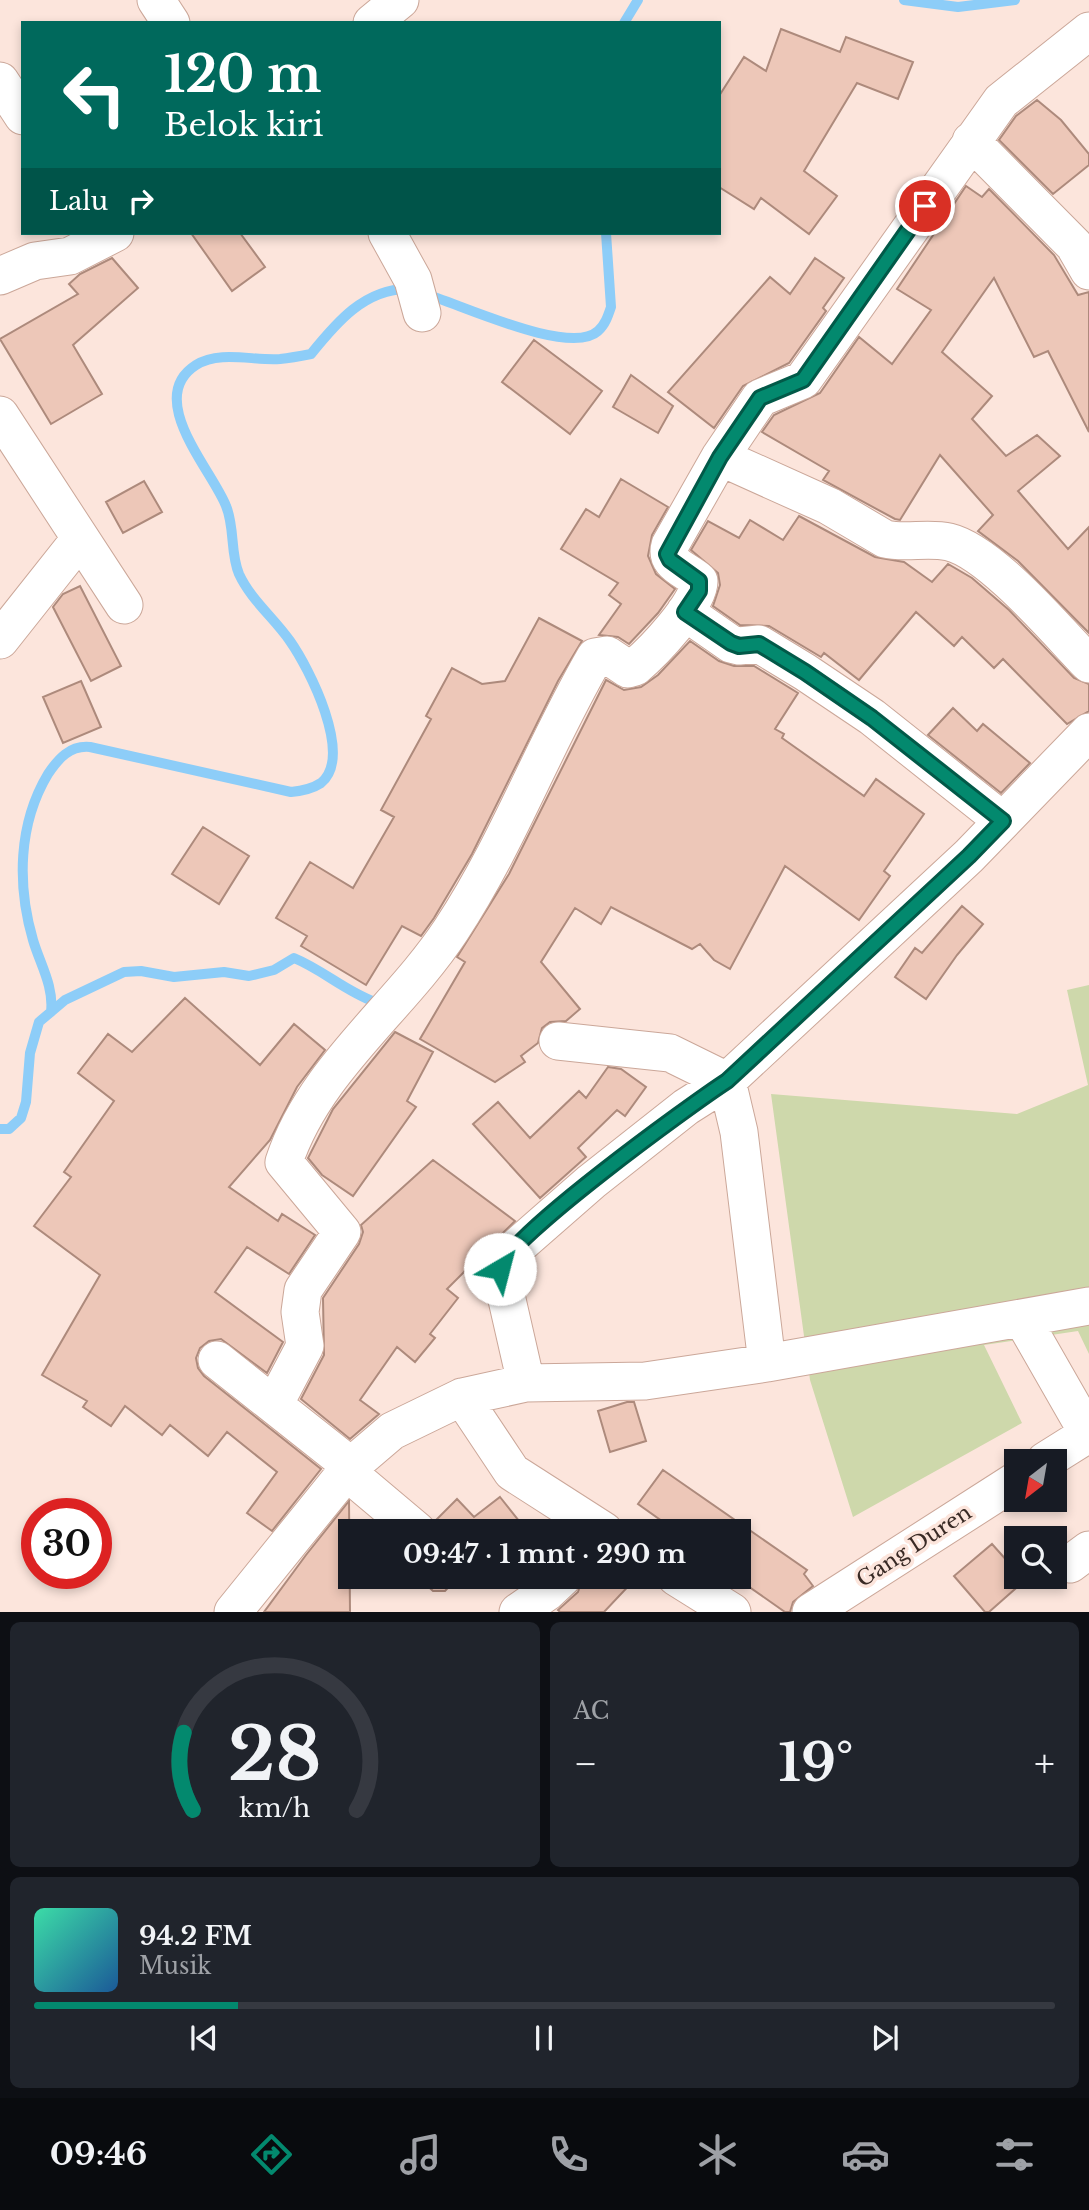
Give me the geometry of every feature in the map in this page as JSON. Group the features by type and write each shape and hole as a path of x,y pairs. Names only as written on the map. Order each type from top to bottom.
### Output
{"street":[{"path":"156,0 170,21"},
{"path":"374,21 400,0"},
{"path":"274,1405 305,1346 300,1312 303,1290 342,1232 284,1162 291,1139 313,1101 452,930 513,822 567,705 595,657 607,654 628,669 635,667 685,612 699,591 699,581 670,560 667,554 720,457 760,398 803,380 1001,101 1089,31"},
{"path":"0,81 21,113"},
{"path":"971,141 1084,251"},
{"path":"0,276 36,261 70,256 111,235"},
{"path":"388,235 419,299"},
{"path":"0,415 124,605"},
{"path":"720,457 829,506 885,539 895,541 925,538 964,548 1024,597 1089,664"},
{"path":"0,640 80,539"},
{"path":"685,612 731,643 739,646 759,644 805,672 872,718 1003,821"},
{"path":"526,1383 500,1269 503,1259 591,1182 686,1107 727,1081 969,856 1089,732"},
{"path":"558,1041 670,1053 727,1081"},
{"path":"727,1081 739,1132 767,1363"},
{"path":"233,1612 349,1469 392,1431 463,1397 526,1383 645,1381 767,1363 1089,1306"},
{"path":"1022,1318 1089,1434 1065,1449"},
{"path":"217,1360 274,1405 404,1519"},
{"path":"463,1397 512,1472 585,1519"},
{"name":"Gang Duren","path":"811,1612 1004,1488"},
{"path":"518,1612 550,1589"},
{"path":"695,1589 732,1612"}],"green space":[{"path":"1089,985 1089,1354 1078,1331 984,1345 1022,1423 853,1517 810,1380 771,1094 1017,1114 1088,1085 1067,990"}],"building":[{"path":"781,29 840,52 846,37 913,62 898,99 857,83 804,171 837,196 809,234 761,198 754,209 721,188 721,93 744,57 766,71"},
{"path":"1037,100 1061,120 1089,154 1089,165 1053,194 999,140 1016,116"},
{"path":"966,186 982,197 989,189 1054,255 1078,295 1089,292 1089,432 1048,351 1034,357 994,278 942,352 992,396 972,419 1006,456 1037,435 1060,456 1018,491 1068,549 1089,527 1089,633 1018,561 978,531 993,515 940,455 900,520 823,480 829,471 762,432 774,415 820,393 859,337 892,364 931,310 897,289"},
{"path":"192,235 241,235 265,267 232,291"},
{"path":"112,258 138,288 73,345 102,394 51,424 0,339 78,294 69,284 80,274"},
{"path":"815,258 844,278 823,308 826,311 789,363 743,386 714,428 668,392 770,277 790,294"},
{"path":"534,340 602,391 570,434 502,382"},
{"path":"631,375 673,406 658,433 613,407"},
{"path":"621,479 668,507 652,535 648,556 656,574 675,589 658,613 629,644 618,637 599,635 621,604 609,595 618,583 561,549 586,509 599,517"},
{"path":"144,481 162,512 123,533 106,502"},
{"path":"799,516 875,557 904,562 932,582 948,564 972,578 1009,610 1074,678 1089,684 1089,711 1067,724 1003,659 994,668 962,637 954,646 916,612 859,680 824,653 821,657 769,626 740,625 713,606 720,585 718,573 691,550 708,521 739,538 750,520 783,540"},
{"path":"80,586 121,666 91,681 53,607 63,594"},
{"path":"539,618 582,641 558,681 472,854 434,918 421,936 402,926 366,985 301,946 307,936 276,918 310,862 353,888 394,817 381,810 431,719 426,716 452,668 482,684 505,681"},
{"path":"690,641 719,661 734,666 754,666 798,693 775,729 784,734 782,738 864,796 876,779 924,814 884,871 890,876 859,920 785,866 730,969 714,960 700,944 692,949 611,907 601,924 575,908 541,962 580,1009 566,1021 550,1022 542,1028 538,1043 521,1056 525,1062 495,1082 420,1039 465,962 457,957 509,874 606,680 624,690 641,687 658,675"},
{"path":"81,681 101,727 63,743 43,697"},
{"path":"953,708 977,731 983,724 1030,763 1001,793 928,735"},
{"path":"203,827 249,856 219,904 172,874"},
{"path":"962,906 983,924 926,999 895,977 915,948 922,953"},
{"path":"185,998 260,1065 294,1024 325,1050 297,1087 270,1140 229,1187 278,1221 282,1214 315,1235 289,1274 247,1247 215,1292 283,1342 267,1373 221,1339 209,1341 200,1348 196,1358 198,1368 204,1376 321,1469 272,1531 247,1513 277,1472 227,1432 208,1456 170,1425 162,1435 125,1406 111,1426 83,1407 87,1401 42,1375 100,1275 34,1226 71,1177 64,1172 114,1101 78,1073 108,1034 132,1052"},
{"path":"395,1032 433,1052 407,1101 416,1107 353,1196 322,1175 308,1158 333,1109"},
{"path":"608,1067 621,1069 646,1087 625,1116 617,1110 578,1148 586,1157 540,1198 473,1124 498,1102 530,1138 579,1091 586,1098"},
{"path":"433,1160 515,1221 447,1289 458,1298 430,1334 435,1338 415,1362 397,1347 360,1400 379,1414 350,1439 301,1399 324,1355 323,1298 359,1244 363,1232 361,1225"},
{"path":"634,1402 646,1441 610,1452 598,1411"},
{"path":"663,1470 734,1519 659,1519 638,1504"},
{"path":"500,1497 517,1519 437,1519 457,1499 474,1517"},
{"path":"349,1501 349,1519 338,1519 338,1589 350,1589 350,1612 264,1612"},
{"path":"751,1531 807,1570 804,1574 813,1586 793,1602 790,1612 785,1612 751,1588"},
{"path":"992,1544 1004,1557 1004,1589 1015,1589 989,1612 985,1612 954,1576"},
{"path":"579,1589 626,1589 604,1612 558,1610"}],"waterway":[{"path":"625,21 638,0"},
{"path":"904,0 958,7 1015,0"},
{"path":"425,294 513,326 564,337 584,337 600,329 611,307 606,235"},
{"path":"51,1012 48,984 33,940 24,898 23,855 31,813 38,793 48,774 65,754 76,748 90,747 291,792 318,785 330,770 333,753 325,712 298,654 239,574 226,506 186,434 179,415 177,396 182,379 196,365 215,358 280,359 311,354 341,320 365,301 393,290 409,289"},
{"path":"0,1129 9,1129 21,1118 26,1102 30,1053 39,1022 65,1000 124,972 141,971 174,977 224,972 249,976 274,970 294,958 375,1002"}],"route":[{"path":"500,1269 509,1251 591,1182 686,1107 727,1081 969,856 1003,821 872,718 805,672 759,644 739,646 731,643 685,612 699,591 699,581 670,560 667,554 720,457 760,398 788,389 803,380 925,206"}]}
